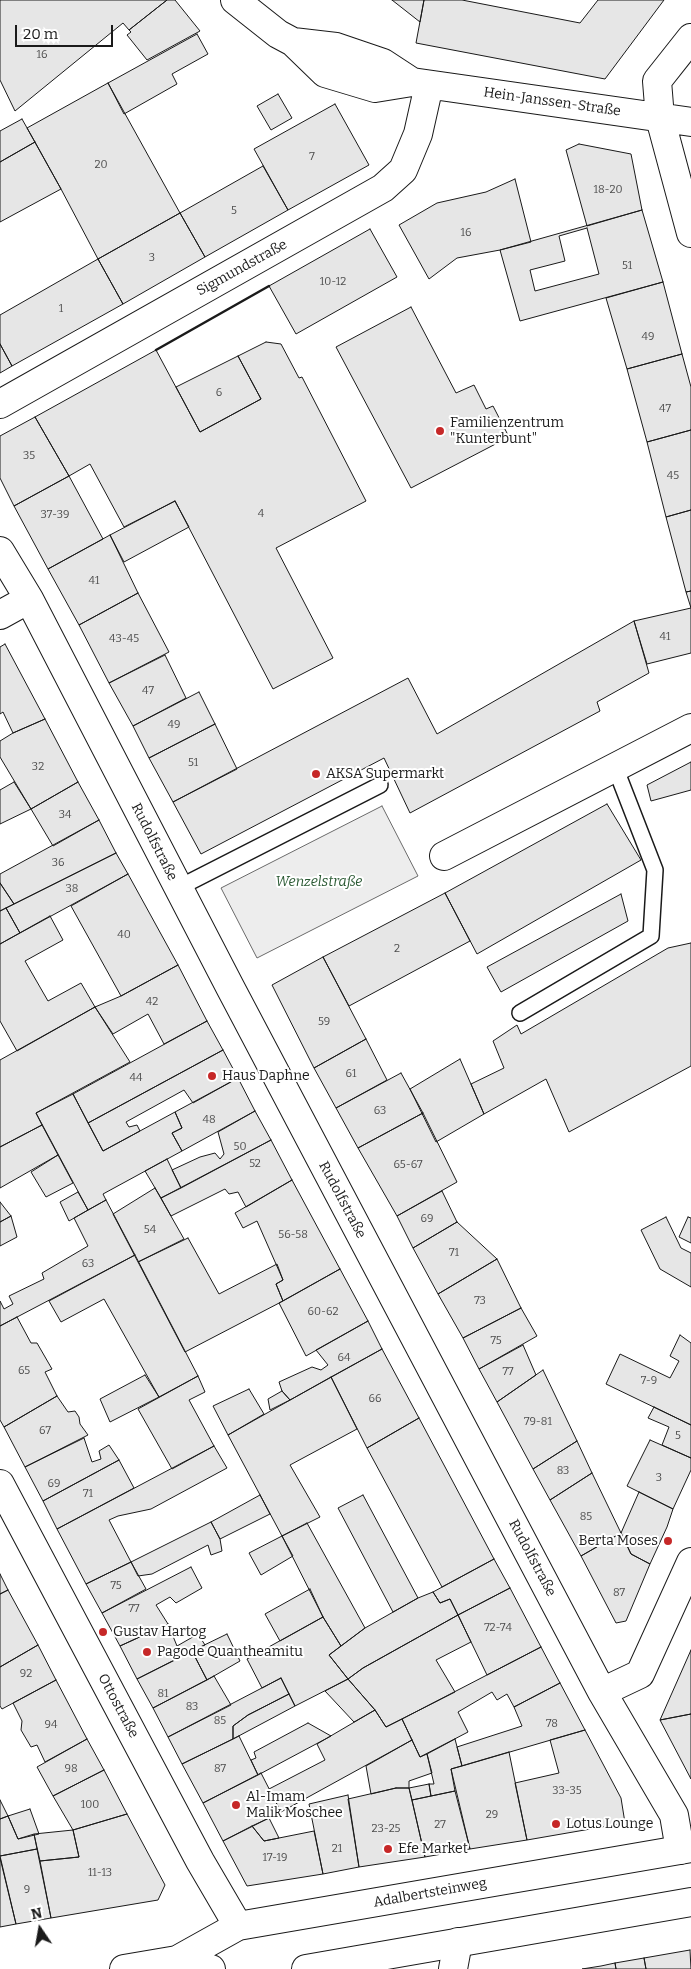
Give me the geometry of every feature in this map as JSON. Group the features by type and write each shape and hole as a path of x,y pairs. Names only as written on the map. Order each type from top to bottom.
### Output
{"street":[{"name":"Hein-Janssen-Straße","path":"236,0 278,34 293,42 326,72 342,79 375,88 421,83 691,122"},
{"path":"691,38 657,80 660,118 691,233"},
{"name":"Sigmundstraße","path":"0,404 383,188 403,170 418,134 421,83"},
{"name":"Rudolfstraße","path":"0,551 29,599 178,888 602,1692 674,1814 686,1850"},
{"path":"0,615 29,599"},
{"path":"444,856 691,728"},
{"name":"Ottostraße","path":"0,1484 200,1861 238,1926"},
{"path":"602,1692 640,1674 691,1562"},
{"name":"Adalbertsteinweg","path":"124,1969 177,1960 238,1926 686,1850"},
{"path":"306,1969 691,1902"},
{"path":"453,1969 458,1942"},
{"name":"Adalbertsteinweg","path":"177,1960 211,1969"}],"lane":[{"path":"520,1012 651,936 655,870 615,767"},
{"path":"178,888 380,785"}],"shaded area":[{"name":"Wenzelstraße","path":"382,806 418,876 257,958 221,888"}],"building":[{"path":"0,0 167,0 129,30 123,23 15,111 0,80"},
{"path":"167,0 175,0 200,31 147,60 127,35 131,32 129,30"},
{"path":"392,0 424,0 420,22"},
{"path":"424,0 462,0 580,23 598,0 664,0 605,79 416,43"},
{"path":"197,34 208,54 172,74 177,84 124,114 108,83"},
{"path":"108,83 180,213 98,259 27,128"},
{"path":"278,94 292,118 271,130 257,106"},
{"path":"335,104 369,165 288,210 254,149"},
{"path":"22,119 35,142 0,162 0,131"},
{"path":"35,142 61,189 0,222 0,162"},
{"path":"579,144 631,154 642,210 587,226 566,150"},
{"path":"263,166 288,210 205,257 180,213"},
{"path":"515,179 531,242 457,258 429,279 399,225 437,203 486,192"},
{"path":"642,210 663,282 520,321 500,250","holes":["587,228 599,274 535,291 530,270 565,261 559,236"]},
{"path":"180,213 205,257 123,304 98,259"},
{"path":"370,229 397,277 296,334 269,286"},
{"path":"98,259 123,304 12,366 0,344 0,315"},
{"path":"663,282 682,354 627,369 606,298"},
{"path":"411,307 456,393 474,385 486,409 493,406 509,437 411,488 336,347"},
{"path":"266,342 281,344 299,378 302,377 366,501 276,548 333,658 273,689 175,501 124,527 90,464 69,476 35,417 156,350 200,432 261,399 238,356"},
{"path":"0,344 12,366 0,373"},
{"path":"682,354 691,387 691,430 647,442 627,369"},
{"path":"238,356 261,399 200,432 176,387"},
{"path":"35,417 69,476 14,506 0,478 0,436"},
{"path":"691,430 691,510 666,517 647,442"},
{"path":"69,476 103,539 48,569 14,506"},
{"path":"175,501 189,527 124,562 110,535"},
{"path":"691,510 691,591 686,592 666,517"},
{"path":"110,535 138,593 79,625 48,569"},
{"path":"691,591 691,608 686,592"},
{"path":"138,593 169,652 109,683 79,625"},
{"path":"691,608 691,653 647,664 634,621"},
{"path":"634,621 649,673 597,702 600,711 410,813 384,758 201,854 173,802 408,678 437,734"},
{"path":"5,644 45,719 13,733 3,712 0,714 0,647"},
{"path":"165,655 186,698 133,726 109,683"},
{"path":"199,692 215,724 149,758 133,726"},
{"path":"45,719 78,782 31,809 0,757 0,741"},
{"path":"215,724 237,769 173,802 149,758"},
{"path":"691,762 691,790 651,801 647,785"},
{"path":"14,782 31,809 0,824 0,790"},
{"path":"78,782 99,820 53,846 31,809"},
{"path":"607,804 641,860 477,954 445,893"},
{"path":"99,820 116,853 14,904 0,883 0,874"},
{"path":"116,853 128,874 20,933 6,908"},
{"path":"128,874 178,965 121,996 71,906"},
{"path":"0,883 14,904 0,911"},
{"path":"445,893 470,941 349,1006 323,957"},
{"path":"621,894 628,921 501,992 487,967"},
{"path":"6,908 20,933 0,944 0,911"},
{"path":"50,916 63,940 25,961 48,1001 81,983 95,1007 17,1051 0,1021 0,944"},
{"path":"691,943 691,1066 569,1132 546,1079 484,1114 471,1084 504,1068 493,1041 517,1025 521,1034 668,948"},
{"path":"323,957 366,1039 314,1068 272,985"},
{"path":"178,965 207,1021 164,1044 148,1014 113,1034 95,1007 121,996"},
{"path":"95,1007 130,1062 36,1113 42,1125 0,1147 0,1060"},
{"path":"207,1021 223,1050 88,1123 73,1094"},
{"path":"366,1039 387,1080 336,1108 314,1068"},
{"path":"223,1050 238,1078 193,1103 184,1090 126,1122 129,1127 137,1125 140,1131 103,1151 88,1123"},
{"path":"460,1059 484,1114 436,1142 410,1089"},
{"path":"401,1073 423,1113 358,1148 336,1108"},
{"path":"238,1078 255,1111 182,1151 172,1133 182,1128 175,1112"},
{"path":"73,1094 103,1151 175,1112 182,1128 172,1133 182,1151 103,1194 106,1200 88,1210 36,1113"},
{"path":"255,1111 271,1140 181,1188 172,1170 200,1157 215,1153 220,1159 224,1154 218,1132"},
{"path":"423,1113 457,1182 397,1216 358,1148"},
{"path":"42,1125 58,1155 0,1188 0,1147"},
{"path":"271,1140 292,1180 246,1207 238,1192 229,1194 225,1189 171,1216 161,1198"},
{"path":"58,1155 73,1183 46,1197 31,1172"},
{"path":"167,1159 181,1188 161,1198 145,1171"},
{"path":"292,1180 340,1269 283,1301 276,1284 283,1280 257,1221 243,1228 235,1213"},
{"path":"155,1188 184,1239 138,1262 113,1214"},
{"path":"442,1191 457,1222 413,1248 397,1216"},
{"path":"78,1192 88,1210 69,1221 60,1202"},
{"path":"106,1200 135,1255 0,1326 0,1301 4,1309 13,1304 9,1296 44,1279 42,1273 88,1246 74,1218"},
{"path":"0,1202 11,1216 0,1222"},
{"path":"11,1216 17,1237 0,1246 0,1222"},
{"path":"666,1217 681,1248 691,1253 691,1287 660,1269 641,1230"},
{"path":"688,1217 691,1218 691,1243 679,1237"},
{"path":"457,1222 497,1259 438,1294 413,1248"},
{"path":"188,1238 219,1294 277,1264 283,1280 276,1284 283,1301 185,1352 138,1262"},
{"path":"135,1255 198,1376 159,1397 104,1299 61,1322 49,1301"},
{"path":"497,1259 521,1308 463,1338 438,1294"},
{"path":"340,1269 368,1321 306,1356 279,1303"},
{"path":"521,1308 537,1336 479,1369 463,1338"},
{"path":"17,1317 31,1343 37,1343 52,1369 45,1372 57,1396 4,1427 0,1420 0,1326"},
{"path":"368,1321 382,1349 290,1400 282,1391 279,1382 312,1367 321,1370 328,1365 316,1350"},
{"path":"680,1335 691,1343 691,1425 606,1384 620,1354 670,1378 679,1361 670,1356"},
{"path":"523,1345 536,1375 497,1402 479,1369"},
{"path":"382,1349 419,1418 367,1448 331,1377"},
{"path":"543,1370 577,1441 533,1469 497,1402"},
{"path":"145,1375 159,1397 110,1422 100,1399"},
{"path":"198,1376 205,1392 189,1400 214,1446 172,1469 138,1409"},
{"path":"331,1377 357,1429 290,1465 320,1517 282,1536 228,1435"},
{"path":"249,1389 264,1414 228,1435 213,1406"},
{"path":"282,1391 290,1400 270,1410 268,1399"},
{"path":"57,1396 68,1412 75,1411 79,1417 80,1424 88,1435 25,1467 4,1427"},
{"path":"654,1407 691,1425 691,1458 662,1445 669,1427 648,1418"},
{"path":"419,1418 494,1559 442,1587 367,1448"},
{"path":"84,1438 92,1462 101,1459 99,1451 109,1445 119,1460 43,1501 25,1467"},
{"path":"650,1440 691,1458 691,1470 673,1509 627,1486"},
{"path":"577,1441 592,1473 550,1500 533,1469"},
{"path":"214,1446 227,1468 151,1509 118,1516 109,1520 131,1562 86,1584 57,1529"},
{"path":"119,1460 134,1488 57,1529 43,1501"},
{"path":"592,1473 621,1533 581,1556 550,1500"},
{"path":"639,1492 673,1509 650,1564 631,1554 621,1533"},
{"path":"260,1495 270,1514 220,1539 211,1522"},
{"path":"363,1495 418,1598 393,1612 338,1508"},
{"path":"211,1522 220,1539 222,1551 211,1555 208,1545 152,1574 138,1576 131,1562"},
{"path":"307,1523 365,1628 341,1646 323,1617 282,1536"},
{"path":"621,1533 631,1554 650,1564 626,1621 616,1623 581,1556"},
{"path":"282,1536 293,1556 261,1575 249,1553"},
{"path":"494,1559 510,1588 458,1615 450,1599 440,1603 433,1592"},
{"path":"131,1562 146,1589 102,1613 86,1584"},
{"path":"191,1567 202,1588 176,1603 170,1597 156,1605 168,1624 120,1646 102,1613"},
{"path":"0,1574 8,1590 0,1594"},
{"path":"510,1588 541,1647 487,1675 458,1615"},
{"path":"310,1589 323,1617 280,1641 265,1614"},
{"path":"8,1590 38,1645 0,1667 0,1594"},
{"path":"433,1592 440,1603 450,1599 458,1615 363,1668 348,1679 329,1655 365,1628 418,1598"},
{"path":"458,1615 471,1642 436,1660 455,1692 386,1727 375,1710 348,1679 363,1668"},
{"path":"323,1617 341,1646 329,1655 348,1679 295,1706 281,1678 262,1688 247,1659"},
{"path":"168,1624 177,1646 198,1634 205,1645 137,1679 120,1646"},
{"path":"227,1634 240,1661 207,1680 192,1651"},
{"path":"38,1645 56,1680 2,1709 0,1706 0,1667"},
{"path":"541,1647 560,1683 514,1707 507,1694 497,1700 492,1692 458,1712 468,1732 420,1757 402,1719"},
{"path":"691,1650 691,1714 660,1720"},
{"path":"192,1651 207,1680 153,1708 137,1679"},
{"path":"214,1676 231,1705 168,1737 153,1708"},
{"path":"281,1678 289,1694 248,1715 233,1726 233,1739 182,1764 168,1737"},
{"path":"348,1679 375,1710 354,1722 325,1691"},
{"path":"56,1680 87,1739 45,1762 37,1745 31,1747 21,1730 22,1721 13,1703"},
{"path":"560,1683 585,1730 462,1766 457,1747 522,1726 514,1707"},
{"path":"289,1694 295,1706 233,1739 233,1726 248,1715"},
{"path":"375,1710 386,1727 402,1719 412,1740 281,1812 269,1789 325,1760 317,1744"},
{"path":"691,1714 691,1779 660,1720"},
{"path":"308,1723 331,1736 258,1775 251,1760 256,1758 254,1752"},
{"path":"585,1730 621,1798 625,1823 527,1840 515,1783 559,1773 550,1740"},
{"path":"239,1736 258,1775 203,1803 182,1764"},
{"path":"87,1739 104,1770 53,1796 37,1767"},
{"path":"455,1739 462,1766 451,1769 455,1791 431,1796 429,1784 434,1784 427,1754"},
{"path":"412,1740 420,1757 427,1754 432,1773 409,1781 409,1788 396,1788 371,1794 366,1766"},
{"path":"509,1752 527,1840 470,1849 451,1769"},
{"path":"104,1770 127,1814 73,1830 53,1796"},
{"path":"261,1773 281,1812 223,1841 203,1803"},
{"path":"429,1784 431,1796 412,1800 409,1788"},
{"path":"396,1788 409,1788 425,1857 359,1867 348,1799"},
{"path":"455,1791 470,1849 425,1857 412,1800"},
{"path":"348,1795 359,1867 323,1874 309,1804"},
{"path":"0,1800 8,1816 0,1819"},
{"path":"30,1809 39,1834 18,1839 8,1816"},
{"path":"127,1814 165,1885 158,1900 51,1918 40,1861 79,1857 73,1830"},
{"path":"8,1816 18,1839 34,1834 37,1849 0,1856 0,1819"},
{"path":"269,1818 279,1838 264,1841 252,1826"},
{"path":"252,1826 264,1841 314,1831 323,1874 247,1886 223,1841"},
{"path":"73,1830 79,1857 40,1861 34,1834"},
{"path":"37,1849 51,1918 16,1924 0,1856"},
{"path":"0,1858 16,1924 0,1927"},
{"path":"690,1950 691,1969 646,1969 644,1958"},
{"path":"644,1958 646,1969 616,1969 615,1963"},
{"path":"615,1963 616,1969 582,1969 601,1966"}],"wall":[{"path":"156,350 269,286"}],"place":[{"name":"Familienzentrum \"Kunterbunt\"","path":"440,431"},
{"name":"AKSA Supermarkt","path":"316,774"},
{"name":"Haus Daphne","path":"212,1076"},
{"name":"Berta Moses","path":"668,1541"},
{"name":"Gustav Hartog","path":"103,1632"},
{"name":"Pagode Quantheamitu","path":"147,1652"},
{"name":"Al-Imam Malik Moschee","path":"236,1805"},
{"name":"Lotus Lounge","path":"556,1824"},
{"name":"Efe Market","path":"388,1849"}]}
